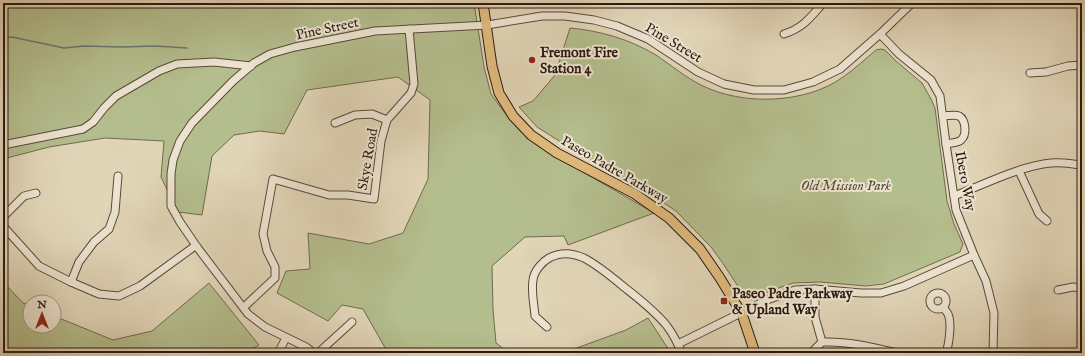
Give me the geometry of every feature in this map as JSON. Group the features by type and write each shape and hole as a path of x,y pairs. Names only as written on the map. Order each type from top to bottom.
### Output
{"main road":[{"name":"Paseo Padre Parkway","path":"483,3 492,66 498,89 513,116 531,135 557,153 635,194 669,218 700,249 720,278 742,314 754,353"}],"street":[{"path":"784,34 795,31 805,24 823,3"},
{"name":"Pine Street","path":"314,353 306,347 265,327 248,314 197,247 171,206 171,174 173,160 180,141 192,124 233,81 251,66 270,54 295,47 376,31 487,25 542,16 565,16 594,20 617,26 648,39 698,72 724,84 754,90 784,90 813,82 840,69 880,34 912,3"},
{"name":"Skye Road","path":"244,307 275,278 275,267 267,251 263,234 273,179 329,195 348,195 374,199 381,141 387,120 411,93 414,84 409,29"},
{"name":"Ibero Way","path":"880,34 899,54 931,80 940,96 956,210 986,281 994,313 993,353"},
{"path":"3,145 83,129 93,122 116,96 159,71 177,64 214,62 251,66"},
{"path":"1030,73 1046,72 1068,66 1082,65"},
{"path":"335,123 355,115 372,114 387,120"},
{"path":"943,116 958,116 963,119 964,123 964,134 962,140 946,144"},
{"path":"954,196 1019,171 1050,163 1082,165"},
{"path":"1019,171 1039,214 1047,221"},
{"path":"71,282 79,262 94,242 109,229 115,212 118,176"},
{"path":"3,217 24,196 36,193"},
{"path":"3,226 39,266 99,294 119,296 140,286 195,246 197,247"},
{"path":"547,327 535,316 533,278 545,260 564,254 574,255 584,258 608,274 646,305 667,326 682,353"},
{"path":"678,344 742,314 767,300 795,290 815,289 861,293 881,292 904,286 974,255"},
{"path":"1058,290 1073,287 1082,288"},
{"path":"815,289 815,317 822,342"},
{"path":"943,306 949,315 950,322 949,346 946,353"},
{"path":"318,353 352,322"},
{"path":"278,353 286,338"},
{"path":"811,353 822,342 837,342 874,347 896,353"}],"green space":[{"path":"3,3 474,3 484,67 491,94 510,120 528,138 545,150 654,213 568,245 564,236 525,237 492,266 493,309 496,343 509,353 388,353 363,309 342,305 328,321 277,293 286,271 310,269 308,233 369,244 403,233 428,179 430,100 398,77 307,90 284,134 260,131 234,135 212,156 202,215 178,212 161,177 164,141 105,138 49,147 3,159"},
{"name":"Old Mission Park","path":"570,28 593,31 636,44 656,55 701,85 717,92 754,99 793,97 811,93 828,86 843,77 876,50 885,50 922,83 935,108 947,201 954,224 963,244 960,252 884,284 866,286 820,282 793,283 751,299 745,297 711,247 676,211 638,186 567,146 537,127 519,107 533,101 555,75"},
{"path":"3,282 22,302 22,334 62,334 62,319 113,340 152,331 209,283 259,345 245,353 3,353"},
{"path":"648,318 671,353 563,353 626,330"}],"waterway":[{"path":"3,38 12,37 64,48 84,46 155,46 187,48"}],"place":[{"name":"Fremont Fire Station 4","path":"532,60"},
{"name":"Paseo Padre Parkway & Upland Way","path":"724,301"}]}
